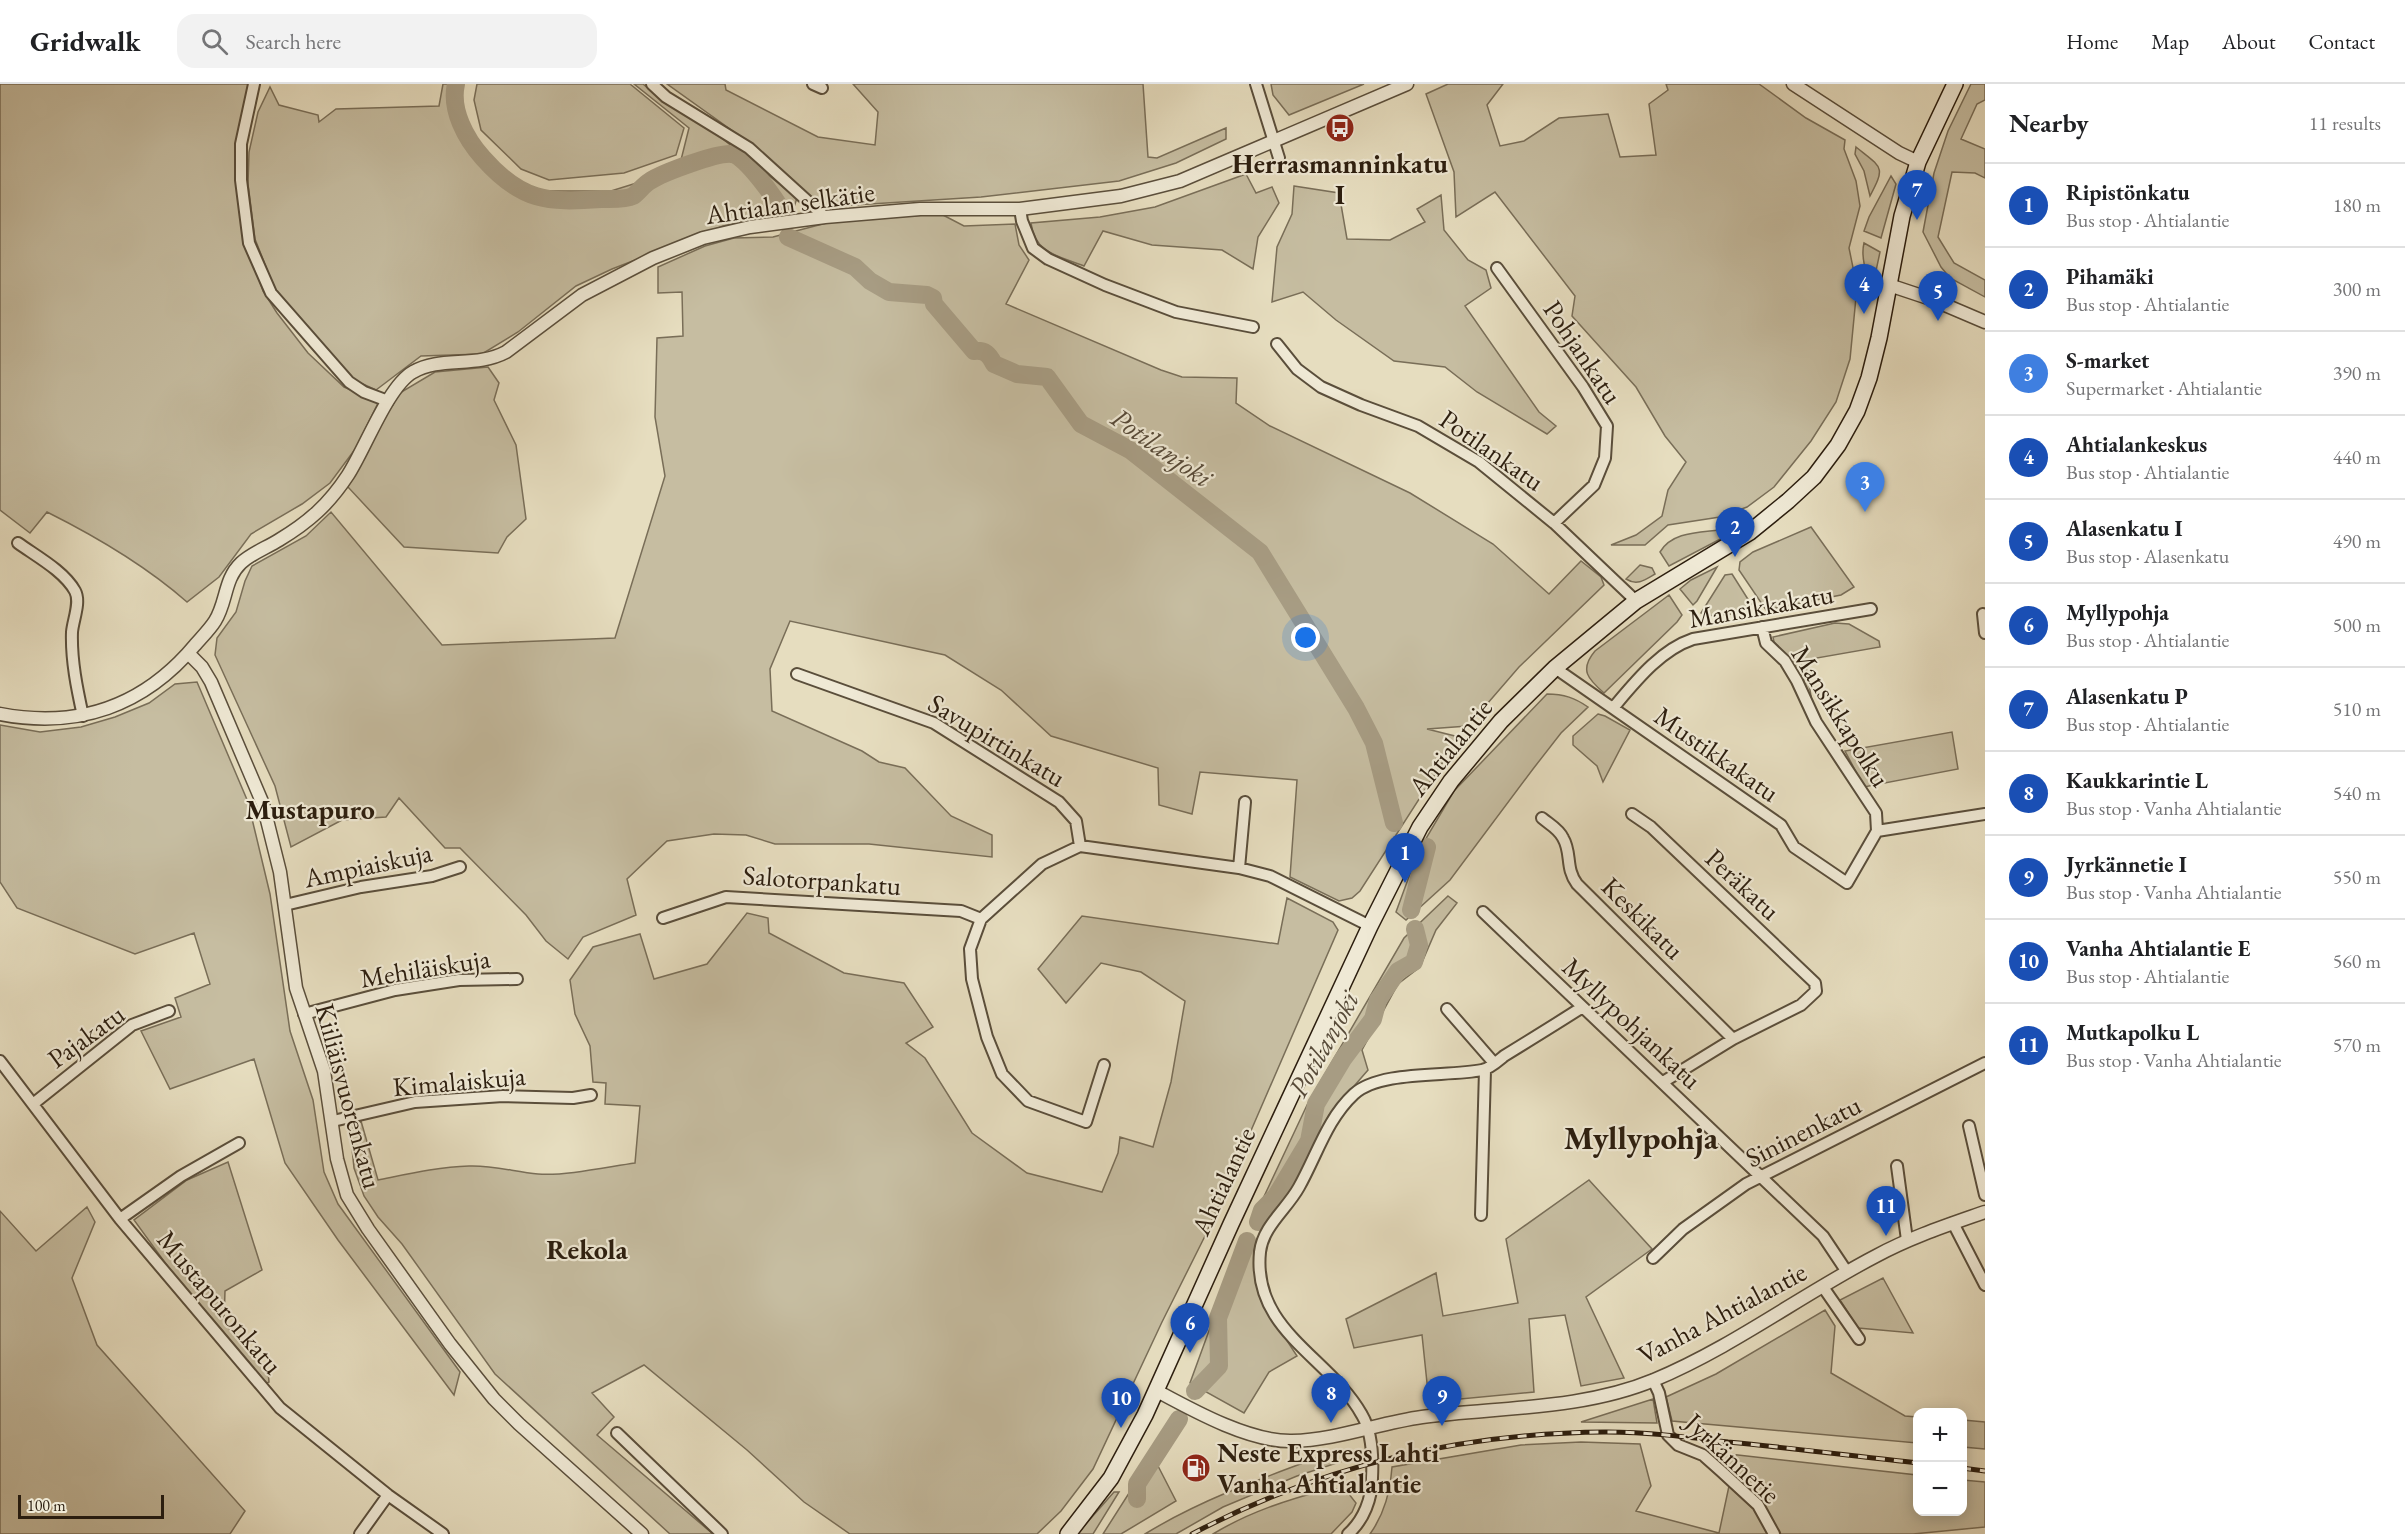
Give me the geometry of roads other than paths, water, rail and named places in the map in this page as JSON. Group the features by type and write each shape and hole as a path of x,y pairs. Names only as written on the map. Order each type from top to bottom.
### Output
{"main road":[{"name":"Ahtialantie","path":"1068,1534 1111,1478 1157,1391 1231,1224 1370,926 1420,827 1451,781 1500,721 1555,668 1636,601 1750,532 1814,477 1838,445 1857,411 1869,378 1902,216 1918,162 1956,84"}],"street":[{"path":"254,84 247,107 241,144 241,180 249,243 271,293 349,382 364,392 388,401"},
{"path":"651,84 666,97 749,148 787,180 825,217"},
{"path":"1256,84 1279,158"},
{"name":"Ahtialan selkätie","path":"188,653 215,621 226,586 239,565 252,554 298,528 320,511 363,450 398,385 413,371 434,365 494,358 506,352 582,295 653,258 703,238 750,227 825,217 920,210 1020,209 1131,194 1180,180 1407,84"},
{"path":"1793,84 1899,153 1918,162"},
{"path":"1020,209 1022,221 1033,248 1048,260 1176,312 1253,327"},
{"name":"Pohjankatu","path":"1497,268 1583,387 1607,426 1605,458 1594,485 1554,523"},
{"path":"1889,285 1931,299 1985,322"},
{"name":"Potilankatu","path":"1277,344 1297,369 1321,387 1360,405 1418,426 1498,476 1554,523 1636,601"},
{"path":"18,543 67,581 76,593 77,604 73,619 72,646 83,716"},
{"name":"Mansikkakatu","path":"1613,708 1666,652 1679,644 1694,639 1871,609"},
{"path":"1983,614 1985,633"},
{"name":"Mansikkapolku","path":"1762,627 1766,643 1785,661 1816,722 1876,813 1877,831"},
{"path":"0,714 41,719 83,716 104,710 141,692 175,668 188,653"},
{"name":"Kiiliäisvuorenkatu","path":"188,653 202,667 210,682 263,804 278,860 296,988 324,1071 337,1159 347,1195 368,1229 464,1362 494,1399 642,1534"},
{"name":"Mustikkakatu","path":"1555,668 1781,825 1794,847 1847,883 1877,831"},
{"name":"Savupirtinkatu","path":"797,674 934,723 1059,802 1076,821 1080,846"},
{"path":"1239,868 1245,802"},
{"name":"Peräkatu","path":"1632,814 1651,827 1815,983 1816,991 1801,1005 1734,1039"},
{"path":"1877,831 1985,814"},
{"name":"Keskikatu","path":"1542,818 1559,831 1565,840 1571,876 1577,884 1734,1039"},
{"path":"1104,1065 1086,1122 1028,1101 1002,1074 987,1037 972,979 970,950 981,919 1042,864 1080,846 1239,868 1270,876 1370,926"},
{"name":"Ampiaiskuja","path":"285,905 361,887 432,876 460,867"},
{"name":"Salotorpankatu","path":"663,918 726,897 961,911 981,919"},
{"name":"Myllypohjankatu","path":"1483,912 1581,1008 1663,1082 1823,1236 1847,1272"},
{"name":"Mehiläiskuja","path":"304,1014 395,990 459,980 517,979"},
{"path":"1348,1534 1365,1513 1372,1485 1372,1461 1364,1417 1348,1394 1277,1321 1265,1297 1260,1254 1263,1238 1298,1188 1333,1119 1344,1104 1366,1084 1384,1080 1485,1070 1581,1008"},
{"path":"1447,1009 1494,1063"},
{"name":"Pajakatu","path":"33,1104 132,1025 169,1011"},
{"path":"1663,1082 1734,1039"},
{"name":"Mustapuronkatu","path":"0,1061 120,1219 280,1408 388,1495 443,1534"},
{"name":"Sininenkatu","path":"1653,1258 1683,1229 1746,1184 1985,1063"},
{"path":"1481,1215 1485,1070"},
{"name":"Kimalaiskuja","path":"333,1121 415,1102 503,1096 573,1098 591,1095"},
{"path":"1969,1126 1985,1195"},
{"path":"120,1219 181,1176 239,1143"},
{"path":"1897,1166 1907,1240"},
{"name":"Vanha Ahtialantie","path":"1157,1391 1215,1419 1267,1438 1302,1440 1419,1417 1596,1397 1653,1380 1711,1353 1847,1272 1907,1240 1985,1212"},
{"path":"1953,1223 1985,1285"},
{"path":"1823,1287 1859,1338"},
{"name":"Jyrkännetie","path":"1653,1380 1659,1393 1668,1435 1678,1445 1703,1455 1758,1505 1774,1534"},
{"path":"617,1433 722,1534"},
{"path":"360,1534 388,1495"}],"waterway":[{"name":"Potilanjoki","path":"456,84 455,104 465,133 483,158 510,183 523,191 550,199 626,198 633,196 656,177 703,160 732,154 738,156 752,170 784,214"},
{"name":"Potilanjoki","path":"788,237 855,267 870,281 889,292 927,295 933,298 934,304 974,351 984,352 994,364 1017,374 1047,377 1081,424 1130,450 1260,552 1356,708 1374,743 1394,823"},
{"name":"Potilanjoki","path":"1411,910 1427,847"},
{"name":"Potilanjoki","path":"1258,1222 1262,1210 1276,1196 1309,1141 1316,1104 1343,1059 1373,1019 1378,1000 1398,971 1414,962 1419,945 1415,929"},
{"name":"Potilanjoki","path":"1195,1391 1219,1366 1218,1318 1247,1241"},
{"name":"Potilanjoki","path":"1137,1499 1137,1484 1179,1419"}],"railway":[{"path":"1192,1534 1241,1510 1341,1472 1445,1447 1498,1439 1552,1434 1637,1433 1913,1462"},
{"path":"1967,1469 1985,1471"}],"place":[{"name":"Herrasmanninkatu I","path":"1340,128"},
{"name":"Alasenkatu P","path":"1917,220"},
{"name":"Ahtialankeskus","path":"1864,314"},
{"name":"Alasenkatu I","path":"1938,321"},
{"name":"S-market","path":"1865,512"},
{"name":"Pihamäki","path":"1735,557"},
{"name":"Ripistönkatu","path":"1405,883"},
{"name":"Mutkapolku L","path":"1886,1236"},
{"name":"Myllypohja","path":"1190,1353"},
{"name":"Kaukkarintie L","path":"1331,1423"},
{"name":"Jyrkännetie I","path":"1442,1426"},
{"name":"Vanha Ahtialantie E","path":"1121,1428"},
{"name":"Neste Express Lahti Vanha Ahtialantie","path":"1196,1468"}],"district":[{"name":"Mustapuro","path":"310,809"},
{"name":"Myllypohja","path":"1641,1137"},
{"name":"Rekola","path":"587,1249"}]}
